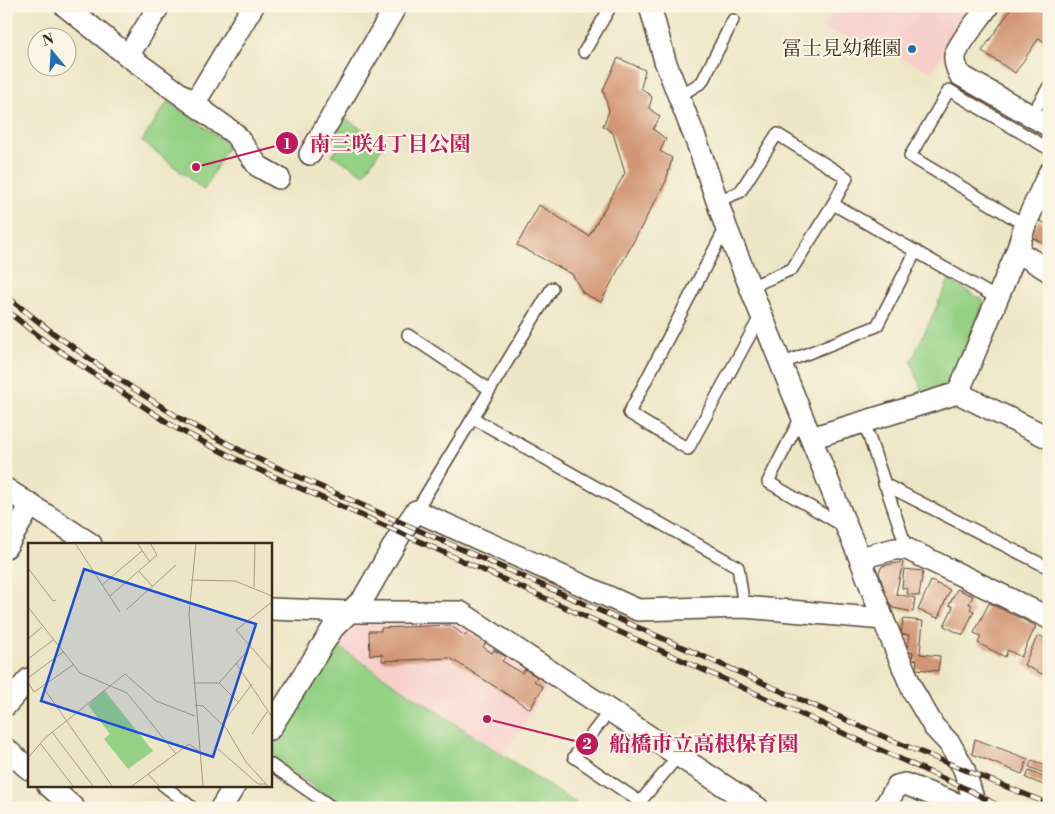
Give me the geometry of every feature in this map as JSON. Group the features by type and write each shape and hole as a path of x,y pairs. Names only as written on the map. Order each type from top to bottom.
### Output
{"street":[{"path":"65,6 128,56 235,134 258,166 278,178"},
{"path":"128,56 160,6"},
{"path":"194,104 253,6"},
{"path":"310,154 396,6"},
{"path":"650,6 665,61 699,148 726,227 883,619 913,691 934,727 950,744 964,769 976,808"},
{"path":"988,6 961,45 955,57 956,68 960,75 1040,121"},
{"path":"958,393 1049,173"},
{"path":"1017,251 1049,271"},
{"path":"811,438 958,393 1049,438"},
{"path":"6,489 89,543"},
{"path":"6,547 31,505"},
{"path":"271,728 333,628 364,599 401,532 416,511 638,610 744,607 883,619"},
{"path":"860,558 895,549 907,549 1048,613"},
{"path":"271,609 350,612 460,612 758,808"},
{"path":"6,705 28,680"},
{"path":"6,750 28,768"},
{"path":"884,808 897,786 905,784 968,808"},
{"path":"49,786 74,808"},
{"path":"221,808 234,786"}],"lane":[{"path":"584,52 611,6"},
{"path":"679,96 702,82 733,20"},
{"path":"1040,121 1049,86"},
{"path":"1026,225 910,156 949,90 1049,149"},
{"path":"717,201 740,192 777,134 847,178 792,269 750,287"},
{"path":"833,204 997,298"},
{"path":"726,227 630,413 688,449 761,315"},
{"path":"782,364 877,326 916,252"},
{"path":"416,511 552,288"},
{"path":"408,335 489,390"},
{"path":"802,416 768,482 847,528"},
{"path":"473,418 738,567 744,607"},
{"path":"864,422 907,549"},
{"path":"884,484 1049,568"},
{"path":"610,710 574,757 640,802 679,755"},
{"path":"271,765 333,808"},
{"path":"164,786 193,808"}],"shaded area":[{"name":"冨士見幼稚園","path":"837,6 976,6 931,71 822,27"},
{"path":"457,620 551,683 503,755 331,642 345,628 361,621"}],"green space":[{"path":"168,101 229,144 204,190 142,141"},
{"path":"344,118 385,143 364,174 332,155 339,147 332,136"},
{"path":"949,280 984,301 950,385 923,394 911,362"},
{"path":"331,642 583,808 345,808 271,757 271,736"}],"building":[{"path":"1013,6 1049,6 1049,45 1039,38 1015,73 982,51"},
{"path":"618,58 645,70 641,88 652,97 649,108 660,117 653,129 666,139 660,151 672,158 666,181 601,302 583,293 572,274 517,245 539,205 589,236 625,173 613,133 603,126 609,111 603,90"},
{"path":"1049,218 1049,242 1047,245 1030,236 1039,220 1046,224"},
{"path":"903,562 896,594 915,598 913,612 893,608 887,600 879,572 882,566"},
{"path":"904,569 923,571 919,596 907,594 908,589 902,588"},
{"path":"931,581 950,590 938,618 918,610"},
{"path":"957,589 973,596 969,604 972,605 970,609 974,611 963,635 944,626 953,607 949,605"},
{"path":"989,603 1036,626 1021,657 1008,650 1005,657 978,643 981,636 974,633"},
{"path":"903,619 923,621 920,654 940,656 938,671 916,669 917,660 912,659 913,652 908,652 909,635 901,634"},
{"path":"450,625 465,636 468,632 486,642 483,647 492,653 494,650 506,657 502,661 522,673 525,669 537,677 534,681 543,687 530,709 450,658 382,661 382,654 370,655 369,631 381,631 381,628"},
{"path":"1038,635 1049,640 1049,671 1046,676 1024,665"},
{"path":"975,739 1028,759 1022,774 972,754"},
{"path":"1032,760 1049,767 1049,775 1029,767"},
{"path":"1029,771 1049,779 1049,787 1026,778"}],"railway":[{"path":"6,296 53,333 117,378 181,419 249,455 896,742 1049,804"},
{"path":"6,310 46,342 176,428 246,464 971,791 1002,808"}],"place":[{"name":"冨士見幼稚園","path":"912,49"},
{"name":"南三咲4丁目公園","path":"196,167"},
{"name":"船橋市立高根保育園","path":"487,719"}]}
